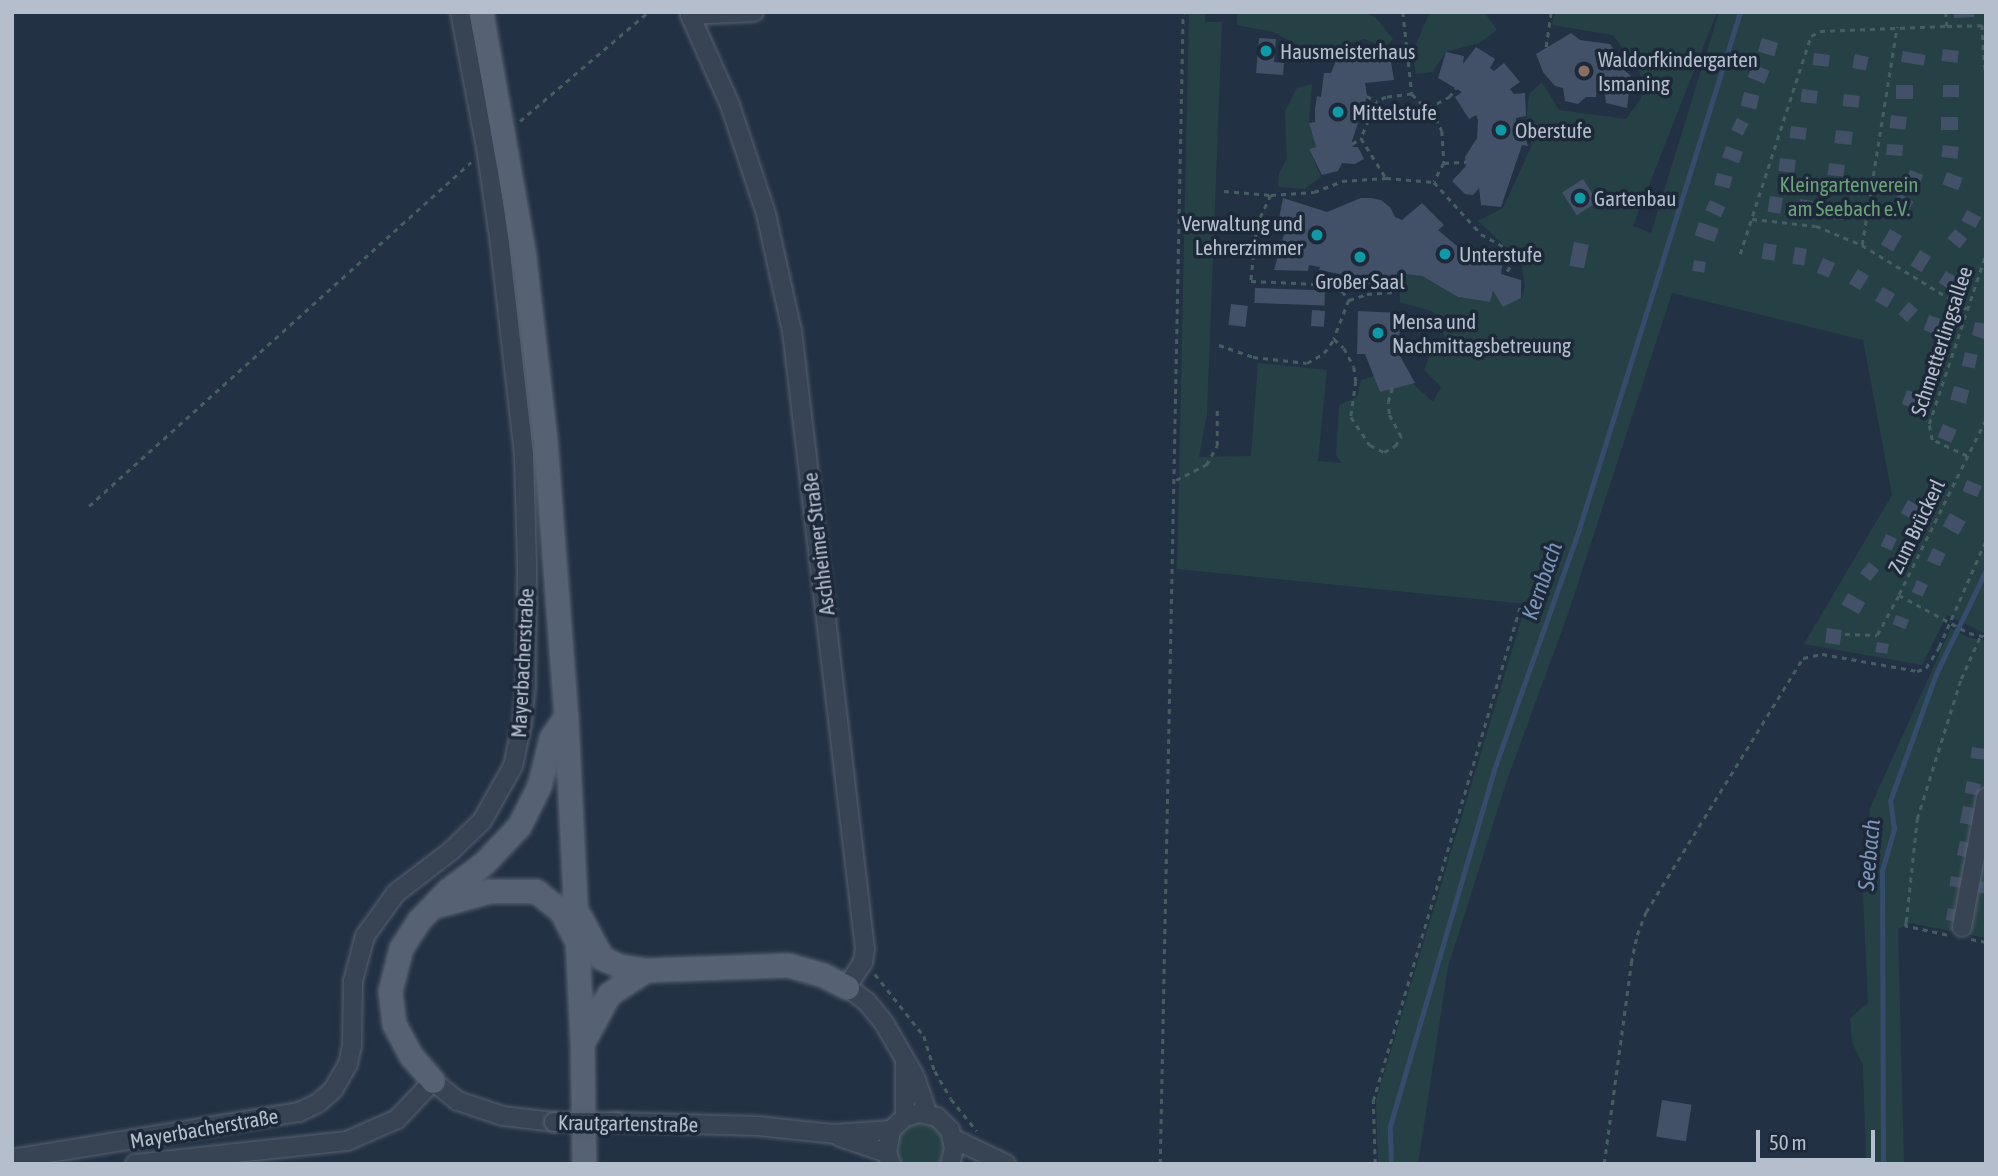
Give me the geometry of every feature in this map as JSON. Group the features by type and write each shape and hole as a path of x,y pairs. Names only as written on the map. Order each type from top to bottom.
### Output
{"main road":[{"path":"481,12 507,143 532,312 545,438 566,716 582,1043 584,1164"},
{"path":"433,1080 411,1056 394,1024 390,991 401,947 419,920 448,890 484,863 519,826 539,786 551,738 566,716"},
{"path":"432,907 490,891 536,891 561,911 578,945"},
{"path":"576,908 602,958 620,966 646,970 788,965 823,975 847,987"},
{"path":"582,1043 609,994 646,970"}],"street":[{"name":"Mayerbacherstraße","path":"12,1159 299,1112 318,1103 333,1090 348,1064 352,1045 353,981 365,936 396,893 451,851 482,821 513,766 523,724 526,686 524,455 486,148 460,12"},
{"name":"Aschheimer Straße","path":"754,12 690,15 730,105 766,214 792,331 865,949 863,962"},
{"path":"1962,927 1986,797"},
{"path":"863,962 847,987 867,1002 884,1023 915,1077 928,1114"},
{"path":"905,1063 905,1117"},
{"name":"Mayerbacherstraße","path":"135,1164 347,1141 397,1119 433,1080"},
{"name":"Krautgartenstraße","path":"433,1080 458,1101 503,1116 554,1122 757,1126 834,1135 891,1130"},
{"path":"889,1158 891,1130 905,1117 928,1114 944,1123 954,1139 1006,1164"},
{"name":"Krautgartenstraße","path":"834,1135 889,1158"},
{"path":"950,1164 954,1139"}],"path":[{"path":"516,124 648,12"},
{"path":"1160,1164 1183,12"},
{"path":"1376,12 1383,12"},
{"path":"1403,12 1412,94 1428,108 1442,131 1444,163 1434,182"},
{"path":"1546,47 1551,12"},
{"path":"1946,12 1947,26"},
{"path":"1740,254 1811,36 1820,31 1984,25 1986,80"},
{"path":"1862,245 1896,27"},
{"path":"1428,108 1449,97 1456,88"},
{"path":"1352,144 1361,138 1377,102 1386,97 1412,94"},
{"path":"1367,96 1377,102"},
{"path":"1361,138 1386,178"},
{"path":"89,506 486,148"},
{"path":"1444,163 1465,162"},
{"path":"1224,191 1271,195 1314,192 1342,181 1386,178 1434,182 1481,234 1510,250 1516,260 1504,275"},
{"path":"1271,195 1257,225 1251,281 1316,284 1342,291 1349,300"},
{"path":"1752,219 1815,226 1862,245 1967,309"},
{"name":"Schmetterlingsallee","path":"1968,456 1939,445 1929,433 1929,424 1986,254"},
{"path":"1349,300 1367,294 1395,292 1400,273"},
{"path":"1219,345 1253,357 1307,363 1324,353 1335,339 1349,300"},
{"path":"1335,339 1344,348 1354,367 1356,381 1351,418 1370,444 1384,452 1395,446 1401,437 1389,414 1388,402 1392,388"},
{"path":"1174,481 1206,465 1217,446 1217,408"},
{"name":"Zum Brückerl","path":"1986,419 1899,595 1969,633 1986,637"},
{"path":"1604,1164 1637,935 1646,912 1803,658 1822,654 1917,671 1926,668 1951,623 1986,540"},
{"path":"1845,634 1877,635 1899,595"},
{"path":"1375,1164 1373,1101 1520,607"},
{"path":"1980,637 1961,679 1917,819 1905,926 1986,942"},
{"path":"863,962 886,985 924,1036 934,1071 950,1099 970,1120 979,1136 979,1151"}],"green space":[{"name":"Kleingartenverein am Seebach e.V.","path":"1189,12 1205,12 1205,22 1222,22 1207,413 1199,457 1251,456 1258,363 1327,370 1318,461 1342,463 1336,455 1339,405 1357,397 1361,380 1374,376 1380,392 1412,383 1433,402 1441,387 1424,370 1431,352 1445,338 1434,312 1400,302 1400,273 1422,276 1458,297 1490,302 1493,291 1503,307 1521,298 1525,286 1521,261 1478,221 1503,208 1532,145 1526,123 1529,94 1542,82 1559,110 1626,119 1641,98 1640,73 1613,35 1552,25 1555,12 1717,12 1633,226 1651,233 1719,12 1986,12 1986,634 1947,615 1922,665 1804,644 1892,495 1863,340 1672,293 1569,611 1507,780 1448,967 1418,1164 1378,1164 1376,1100 1526,604 1177,569"},
{"path":"1237,12 1364,12 1375,17 1393,39 1385,48 1365,39 1333,47 1301,47 1273,32 1237,25"},
{"path":"1430,12 1484,12 1497,30 1479,43 1446,52 1432,72 1416,74 1412,53"},
{"path":"1312,84 1309,123 1316,147 1309,149 1321,177 1304,189 1278,187 1279,174 1287,158 1285,112 1297,88"},
{"path":"1951,628 1967,637 1986,641 1986,938 1910,923 1898,929 1904,1164 1866,1164 1863,1065 1852,1042 1850,1018 1868,1003 1863,895 1870,808"},
{"path":"915,1123 933,1125 944,1138 946,1147 941,1164 901,1164 895,1148 896,1140 900,1132"}],"building":[{"path":"1954,12 1974,12 1974,17 1954,18"},
{"name":"Waldorfkindergarten Ismaning","path":"1571,33 1580,40 1610,44 1619,56 1624,70 1631,76 1627,108 1606,103 1604,87 1597,87 1596,97 1586,97 1578,104 1565,101 1563,88 1555,86 1543,72 1536,54"},
{"name":"Hausmeisterhaus","path":"1259,38 1276,39 1274,62 1284,63 1283,75 1256,73"},
{"path":"1762,38 1778,43 1774,56 1758,51"},
{"name":"Oberstufe","path":"1476,47 1495,59 1490,68 1494,71 1504,63 1520,82 1510,89 1514,94 1525,93 1526,116 1516,118 1516,122 1521,122 1528,146 1522,145 1501,207 1481,205 1479,188 1473,195 1465,194 1452,181 1466,166 1465,157 1477,138 1478,120 1476,115 1469,119 1455,97 1462,92 1438,78 1446,52 1464,56 1463,64"},
{"path":"1943,49 1959,51 1957,63 1942,61"},
{"name":"Mittelstufe","path":"1389,50 1394,80 1365,83 1367,96 1352,141 1353,147 1358,147 1364,159 1355,164 1342,163 1338,171 1322,175 1309,149 1316,147 1309,123 1315,122 1317,96 1321,97 1324,73 1331,73 1337,58 1345,54 1360,59 1360,54"},
{"path":"1903,51 1926,55 1924,66 1901,62"},
{"path":"1814,53 1830,55 1828,67 1813,65"},
{"path":"1855,54 1869,57 1866,71 1852,68"},
{"path":"1753,64 1770,71 1764,84 1748,77"},
{"path":"1896,85 1913,85 1913,99 1896,99"},
{"path":"1943,85 1959,85 1959,97 1943,97"},
{"path":"1802,89 1818,91 1816,104 1800,102"},
{"path":"1744,92 1760,96 1756,109 1741,106"},
{"path":"1844,94 1860,96 1858,108 1843,106"},
{"path":"1891,115 1907,117 1905,130 1889,128"},
{"path":"1941,117 1958,117 1958,130 1941,130"},
{"path":"1737,118 1749,124 1743,135 1731,130"},
{"path":"1791,126 1807,128 1805,140 1790,138"},
{"path":"1836,130 1853,132 1851,145 1834,143"},
{"path":"1887,144 1903,145 1902,156 1886,155"},
{"path":"1943,145 1959,147 1957,159 1942,157"},
{"path":"1726,146 1743,152 1739,163 1722,157"},
{"path":"1780,158 1796,160 1794,173 1778,171"},
{"path":"1829,163 1845,165 1843,177 1828,175"},
{"path":"1910,170 1923,175 1918,188 1905,183"},
{"path":"1947,172 1963,178 1958,190 1942,184"},
{"path":"1717,173 1733,177 1730,189 1714,185"},
{"name":"Gartenbau","path":"1583,179 1598,202 1577,215 1562,193"},
{"path":"1899,193 1914,202 1906,214 1892,205"},
{"path":"1770,196 1783,198 1780,214 1767,212"},
{"path":"1283,198 1327,212 1361,198 1371,198 1381,200 1390,207 1395,217 1402,220 1422,203 1444,225 1438,230 1457,246 1499,256 1503,260 1501,274 1521,280 1521,298 1503,307 1493,291 1490,302 1458,297 1422,276 1397,273 1396,280 1362,287 1340,274 1319,270 1320,267 1309,265 1308,271 1274,270 1286,227 1278,224"},
{"path":"1800,199 1813,201 1810,217 1797,215"},
{"path":"1710,200 1725,207 1721,217 1705,210"},
{"path":"1834,204 1844,205 1842,220 1832,219"},
{"path":"1967,210 1981,217 1976,228 1962,221"},
{"path":"1699,222 1719,229 1714,242 1694,235"},
{"path":"1890,229 1902,236 1893,252 1881,245"},
{"path":"1955,229 1967,239 1960,248 1947,238"},
{"path":"1574,242 1589,245 1584,268 1569,266"},
{"path":"1764,243 1777,245 1774,261 1761,259"},
{"path":"1795,247 1807,249 1804,266 1792,264"},
{"path":"1920,250 1931,257 1921,272 1910,265"},
{"path":"1823,258 1835,263 1829,278 1817,273"},
{"path":"1694,260 1706,262 1704,273 1692,271"},
{"path":"1858,269 1869,276 1860,290 1849,283"},
{"path":"1946,271 1959,279 1951,291 1939,283"},
{"path":"1883,287 1895,294 1887,308 1875,301"},
{"path":"1255,288 1325,290 1324,305 1254,303"},
{"path":"1909,302 1918,310 1907,322 1898,314"},
{"path":"1231,304 1248,306 1245,327 1228,325"},
{"path":"1312,310 1325,311 1324,327 1311,326"},
{"name":"Mensa und Nachmittagsbetreuung","path":"1358,311 1400,313 1399,354 1415,383 1380,392 1365,354 1357,354"},
{"path":"1929,315 1940,319 1935,334 1924,330"},
{"path":"1975,322 1986,324 1984,339 1972,335"},
{"path":"1965,352 1978,355 1975,369 1962,366"},
{"path":"1954,386 1969,390 1966,404 1950,400"},
{"path":"1907,390 1918,394 1913,408 1902,404"},
{"path":"1943,424 1957,430 1951,443 1938,437"},
{"path":"1967,480 1982,486 1977,497 1963,491"},
{"path":"1908,500 1919,506 1912,519 1901,513"},
{"path":"1950,513 1966,522 1958,535 1943,526"},
{"path":"1886,534 1897,539 1892,551 1881,546"},
{"path":"1933,548 1946,554 1940,567 1927,561"},
{"path":"1869,562 1879,570 1870,581 1860,573"},
{"path":"1917,580 1928,585 1923,597 1912,592"},
{"path":"1848,593 1865,603 1859,614 1842,604"},
{"path":"1896,615 1909,620 1905,629 1892,624"},
{"path":"1827,628 1842,630 1840,645 1825,643"},
{"path":"1877,642 1889,644 1887,654 1875,652"},
{"path":"1972,747 1986,749 1984,760 1970,758"},
{"path":"1967,781 1981,784 1978,796 1965,793"},
{"path":"1963,806 1978,809 1974,826 1960,823"},
{"path":"1960,841 1971,843 1969,858 1957,855"},
{"path":"1951,876 1964,878 1962,888 1949,886"},
{"path":"1977,881 1986,882 1986,894 1975,892"},
{"path":"1948,908 1958,910 1956,922 1946,920"},
{"path":"1662,1100 1692,1105 1686,1141 1656,1137"}],"waterway":[{"name":"Kernbach","path":"1391,1164 1390,1126 1496,764 1579,529 1740,12"},
{"name":"Seebach","path":"1883,1164 1882,871 1894,829 1890,801 1936,674 1986,570"}],"place":[{"name":"Hausmeisterhaus","path":"1266,51"},
{"name":"Waldorfkindergarten Ismaning","path":"1584,71"},
{"name":"Mittelstufe","path":"1338,112"},
{"name":"Oberstufe","path":"1501,130"},
{"name":"Gartenbau","path":"1580,198"},
{"name":"Verwaltung und Lehrerzimmer","path":"1317,235"},
{"name":"Unterstufe","path":"1445,254"},
{"name":"Großer Saal","path":"1360,257"},
{"name":"Mensa und Nachmittagsbetreuung","path":"1378,333"}]}
